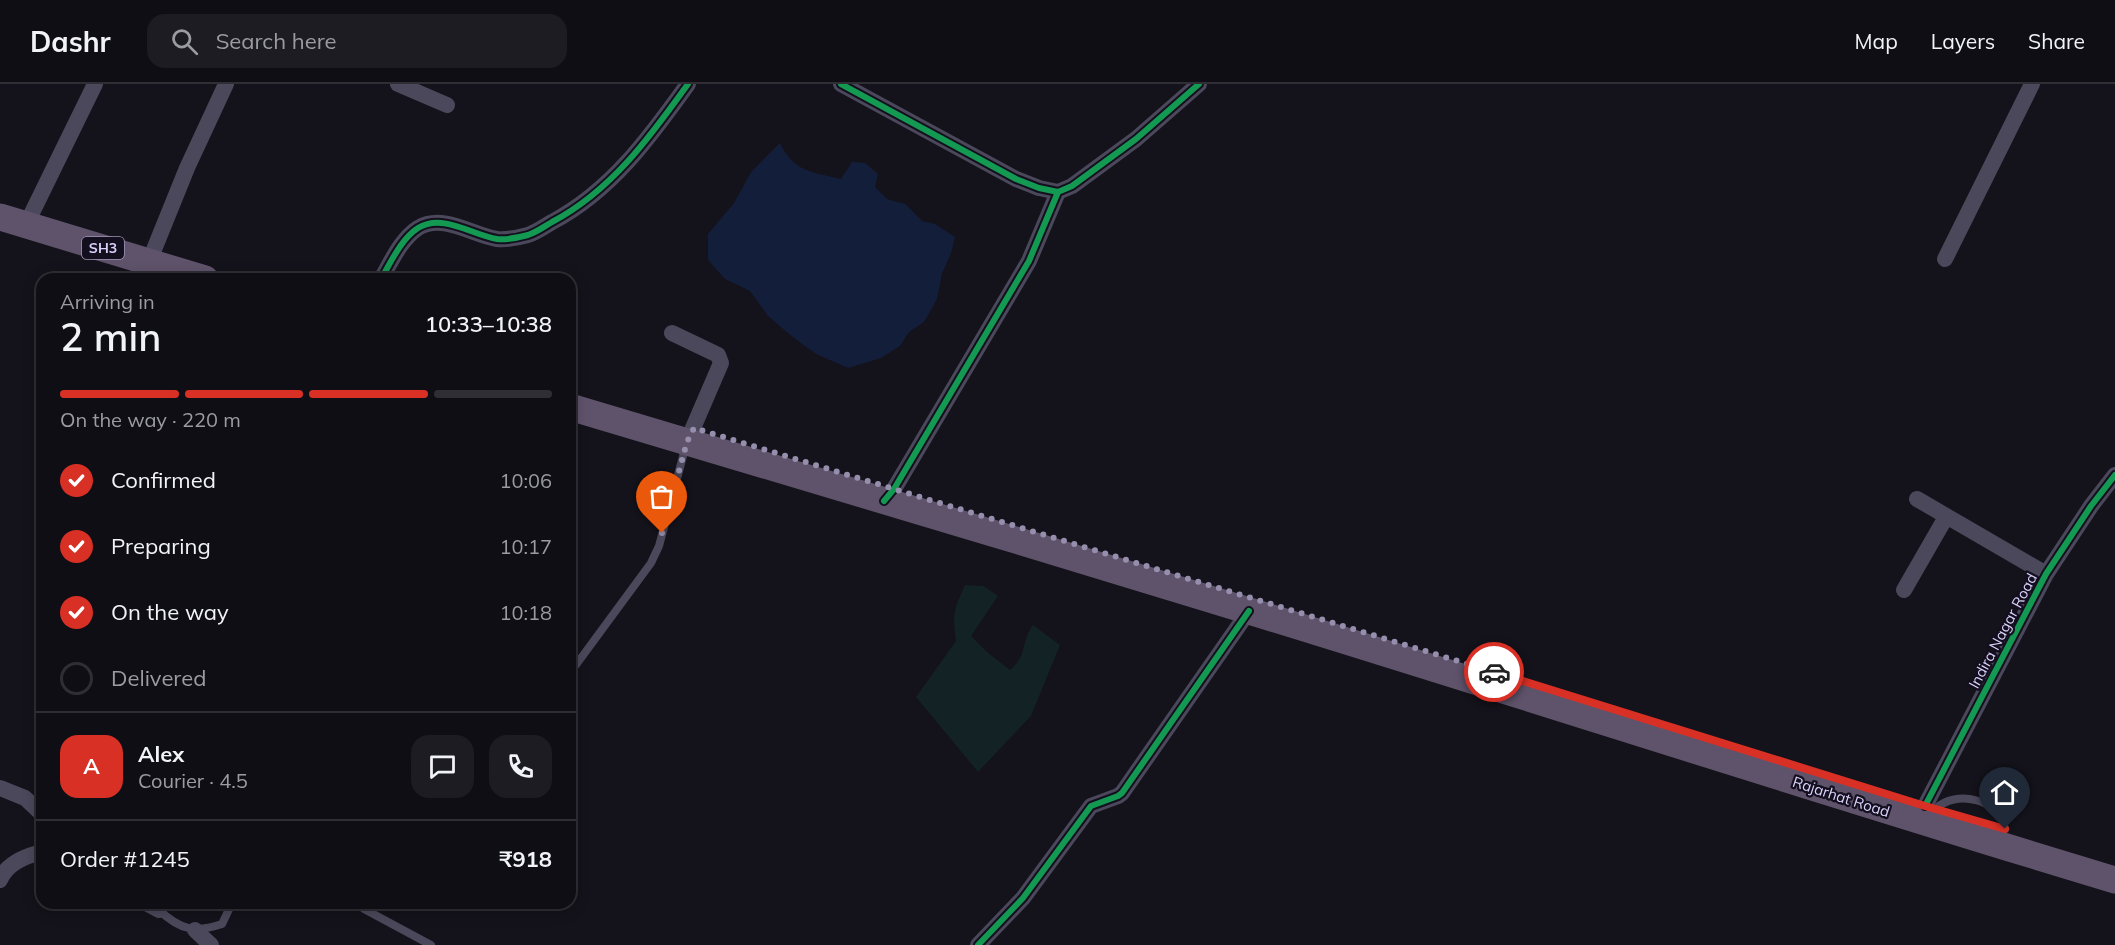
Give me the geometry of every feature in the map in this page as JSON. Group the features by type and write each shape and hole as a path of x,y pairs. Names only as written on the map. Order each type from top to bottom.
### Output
{"main road":[{"name":"SH3","path":"0,217 152,271"},
{"name":"SH3","path":"0,231 152,271"},
{"name":"Rajarhat Road","path":"576,392 690,435"},
{"name":"Rajarhat Road","path":"576,408 690,435 889,495 1292,609 1930,808 2115,863"},
{"name":"Rajarhat Road","path":"889,495 1249,611 1733,761 1834,795 2115,879"}],"street":[{"path":"26,225 94,84"},
{"path":"152,271 187,168 226,84"},
{"path":"398,84 447,105"},
{"path":"385,273 406,239 419,227 436,222 464,228 495,239 509,240 531,234 565,216 592,197 624,166 688,84"},
{"path":"841,84 1016,179 1058,192 1071,186 1136,139 1199,84"},
{"path":"1945,259 2032,84"},
{"path":"889,495 1029,261 1058,192"},
{"path":"672,333 718,355 721,363 690,435"},
{"name":"Indira Nagar Road","path":"1930,808 2046,574 2085,514 2115,475"},
{"path":"1917,499 2046,574"},
{"path":"1904,590 1946,517"},
{"path":"978,945 1023,898 1092,806 1122,793 1249,611"},
{"path":"0,788 25,798 36,808"},
{"path":"0,880 3,874 23,857 36,854"},
{"path":"195,930 211,945"}],"lane":[{"path":"576,665 651,563 659,546 690,435"},
{"path":"159,909 171,921 195,930 222,924 229,909"},
{"path":"364,909 431,945"}],"shaded area":[{"path":"965,585 984,586 998,596 971,636 1010,670 1022,654 1026,638 1033,625 1060,645 1031,716 978,772 916,697 956,641 955,612"}],"water":[{"path":"780,143 785,153 798,165 841,179 852,162 865,163 878,174 875,187 887,199 905,204 922,221 935,224 955,237 942,274 937,299 924,322 909,332 900,346 881,358 848,368 816,354 768,316 750,291 725,279 708,260 708,234 734,203 751,172"}],"cycle path":[{"path":"384,273 406,238 418,228 428,224 458,226 487,237 509,239 535,232 573,209 593,195 628,161 688,84"},
{"path":"841,84 1016,179 1058,192 1072,186 1136,139 1199,84"},
{"path":"884,501 894,489 1029,261 1058,192"},
{"path":"1925,806 2046,574 2091,506 2115,475"},
{"path":"978,945 1023,898 1091,806 1122,793 1249,611"}],"way so far":[{"path":"662,533 687,442 694,428 1494,672"}],"route":[{"path":"1494,672 2005,829"}]}
